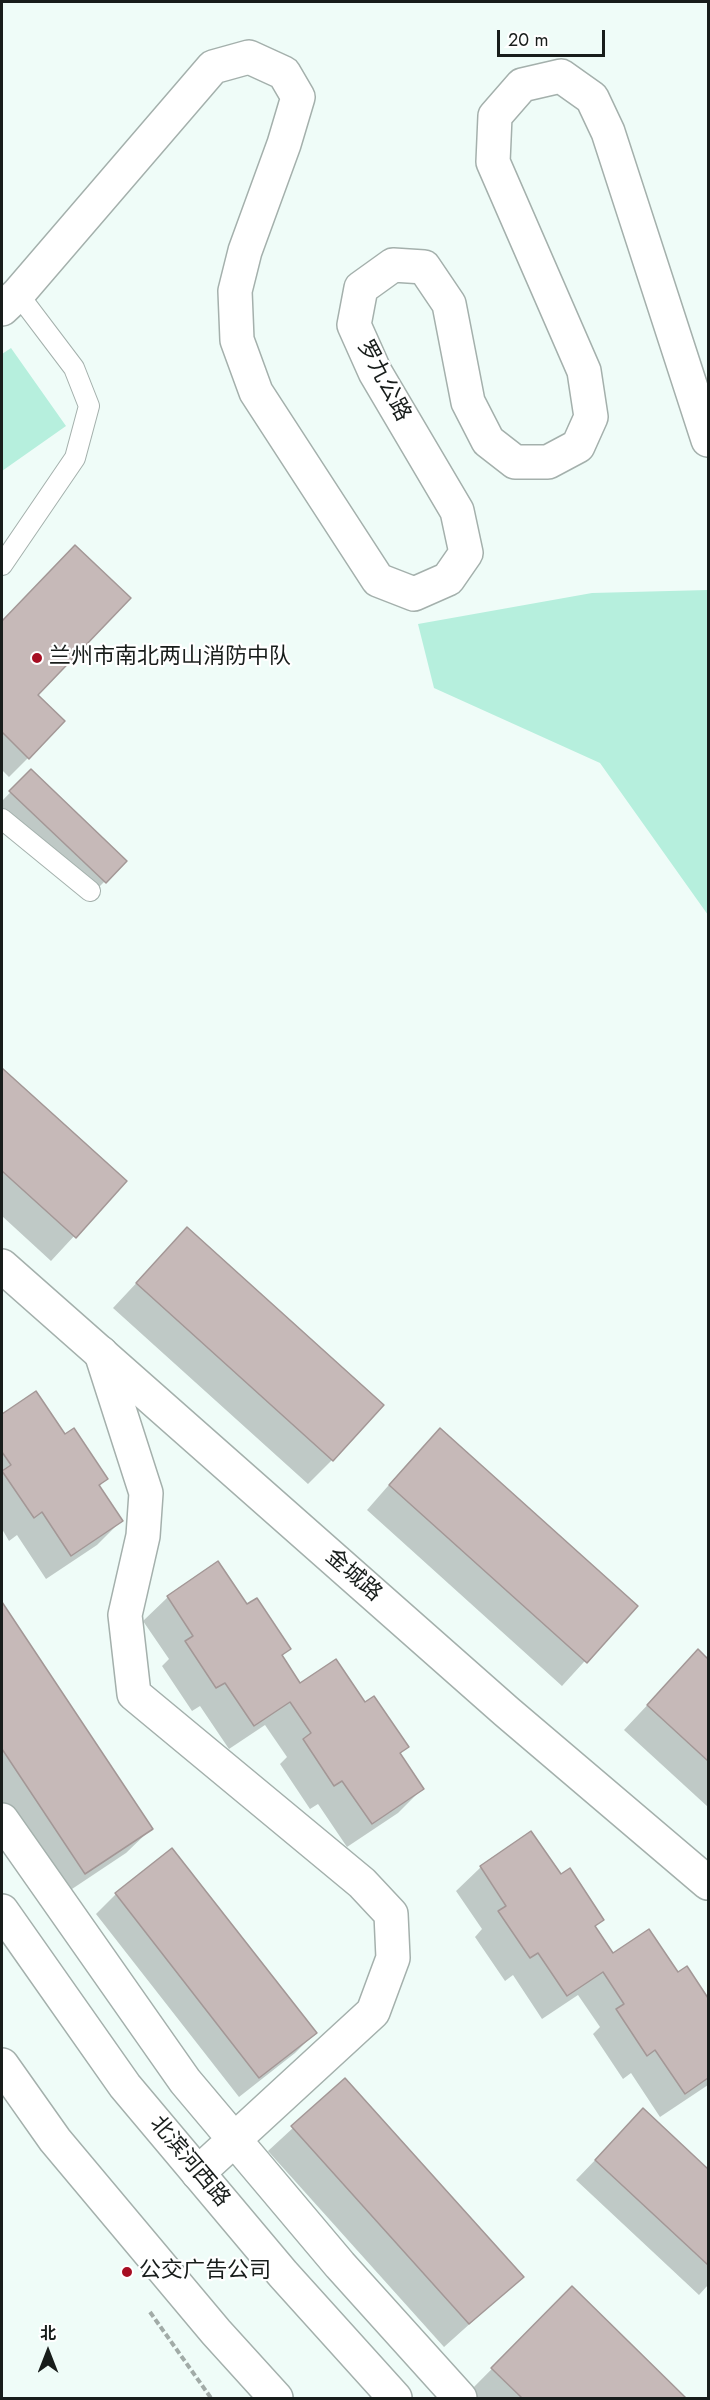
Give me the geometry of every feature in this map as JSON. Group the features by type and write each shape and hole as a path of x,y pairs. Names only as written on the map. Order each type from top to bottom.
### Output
{"street":[{"name":"罗九公路","path":"10,301 213,67 249,57 284,73 298,97 245,250 237,281 235,291 237,340 256,392 378,580 414,594 448,579 466,553 457,512 375,372 354,325 361,288 393,265 424,267 449,304 468,402 488,441 515,462 548,462 578,446 591,417 584,371 493,162 495,116 522,85 561,76 592,98 608,132 708,440"},
{"name":"金城路","path":"2,1266 507,1712 708,1882"},
{"path":"101,1353 146,1493 143,1536 125,1615 134,1694 362,1883 391,1914 393,1958 373,2012 198,2173"},
{"path":"2,1820 185,2081 340,2265 460,2398"},
{"name":"北滨河西路","path":"2,1911 125,2086 283,2274 395,2398"},
{"path":"2,2065 55,2140 216,2332 276,2398"}],"lane":[{"path":"2,565 75,458 88,406 74,368 10,301"},
{"path":"2,819 90,891"}],"green space":[{"path":"11,348 66,426 2,471 2,354"},
{"path":"708,590 708,915 600,763 434,688 418,624 592,593"}],"building":[{"name":"兰州市南北两山消防中队","path":"75,545 131,598 38,695 65,721 29,759 2,732 2,621"},
{"path":"31,769 127,861 106,883 9,791"},
{"path":"2,1068 127,1181 76,1238 2,1171"},
{"path":"187,1227 384,1405 333,1461 136,1283"},
{"path":"36,1391 65,1434 74,1428 108,1479 99,1485 123,1521 71,1556 42,1512 34,1518 2,1471 11,1465 2,1452 2,1414"},
{"path":"440,1428 638,1606 587,1663 389,1485"},
{"path":"218,1561 247,1604 257,1598 291,1649 282,1655 300,1683 336,1659 365,1702 374,1696 409,1747 400,1753 424,1789 372,1824 342,1781 334,1786 303,1739 311,1733 290,1702 254,1726 225,1683 216,1688 185,1641 193,1636 167,1596"},
{"path":"2,1602 153,1829 85,1874 2,1749"},
{"path":"698,1649 708,1659 708,1761 647,1705"},
{"path":"531,1831 561,1874 570,1868 604,1920 595,1926 613,1953 649,1929 678,1972 687,1966 708,1998 708,2078 685,2094 655,2050 647,2056 616,2009 624,2004 603,1972 567,1996 538,1953 530,1958 498,1911 506,1906 480,1866"},
{"path":"172,1848 317,2033 259,2078 115,1893"},
{"path":"345,2078 524,2277 469,2324 291,2126"},
{"path":"643,2108 708,2169 708,2265 595,2160"},
{"path":"572,2286 686,2398 522,2398 491,2368"}],"place":[{"name":"兰州市南北两山消防中队","path":"37,658"},
{"name":"公交广告公司","path":"127,2272"}]}
